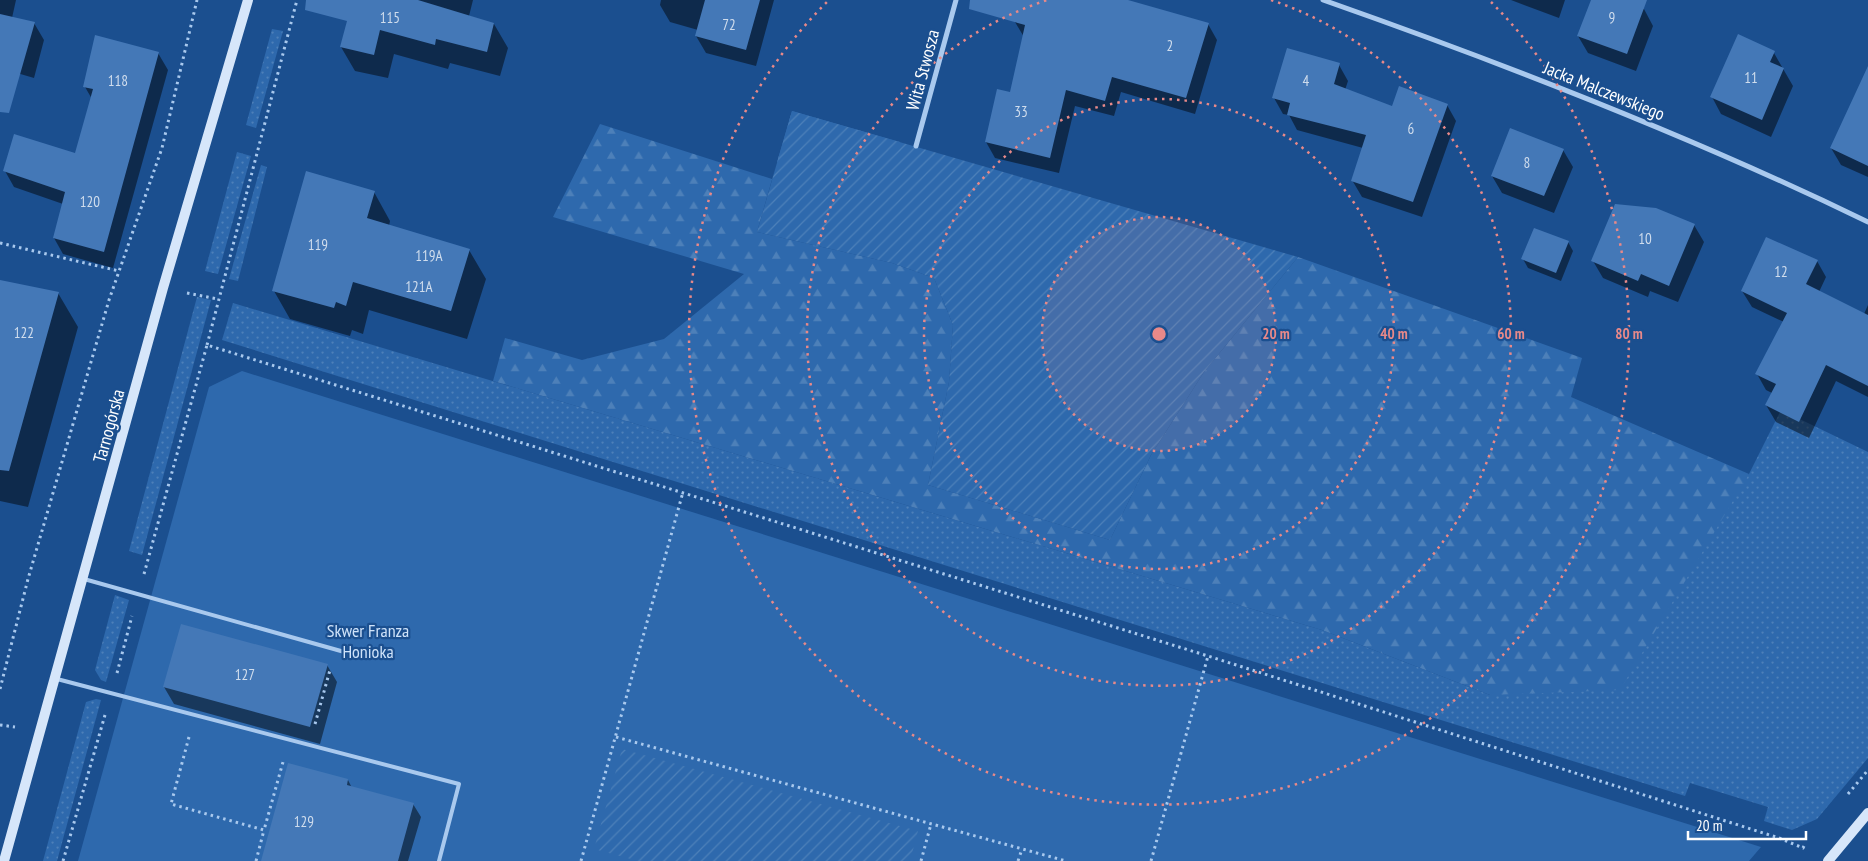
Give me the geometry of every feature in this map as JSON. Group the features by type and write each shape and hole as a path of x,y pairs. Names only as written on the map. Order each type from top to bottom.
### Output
{"main road":[{"name":"Tarnogórska","path":"4,861 84,579 163,288 248,0"},
{"path":"1828,861 1868,813"}],"street":[{"name":"Wita Stwosza","path":"916,146 956,0"},
{"name":"Jacka Malczewskiego","path":"1323,0 1456,47 1642,121 1868,222"}],"lane":[{"path":"84,579 348,653"},
{"path":"56,678 459,784 439,861"}],"path":[{"path":"0,689 28,579 119,271 162,148 197,0"},
{"path":"64,861 206,345 296,0"},
{"path":"0,243 119,271"},
{"path":"206,345 1208,656 1779,838 1802,848"},
{"path":"581,861 683,492"},
{"path":"1151,861 1208,656"},
{"path":"309,745 332,662"},
{"path":"195,715 171,804 264,830"},
{"path":"616,737 1066,861"},
{"path":"256,861 289,739"},
{"path":"921,861 931,824"},
{"path":"1018,861 1022,849"}],"green space":[{"path":"272,29 283,31 256,128 246,125"},
{"path":"792,111 900,142 892,174 777,162"},
{"path":"792,111 1298,257 1204,372 1151,455 1110,540 928,485 949,382 953,325 934,278 892,263 757,232"},
{"path":"600,124 772,179 777,162 757,232 892,263 934,278 953,325 949,382 928,485 1110,540 1151,455 1204,372 1298,257 1582,358 1571,397 1749,474 1620,690 1490,695 1322,630 493,381 505,338 582,360 664,339 744,274 553,217"},
{"path":"237,152 251,156 218,274 205,271"},
{"path":"261,165 267,167 238,281 229,279"},
{"path":"197,297 211,300 142,555 129,551"},
{"path":"233,303 1322,630 1490,695 1749,474 1781,410 1868,452 1868,758 1817,819 1792,830 1764,821 1768,807 1690,783 1685,796 222,340"},
{"name":"Skwer Franza Honioka","path":"242,371 1761,847 1749,861 78,861 209,387"},
{"path":"115,595 129,600 106,682 101,680 95,670"},
{"path":"96,699 101,700 57,861 43,861 86,702"},
{"path":"622,749 918,831 910,861 638,861 594,849"}],"building":[{"path":"306,0 418,0 494,23 487,52 436,39 435,45 380,30 374,55 340,47 347,21 305,10"},
{"path":"705,0 760,0 746,50 695,36"},
{"path":"970,0 1128,0 1209,23 1186,98 1112,77 1105,101 1066,90 1050,158 985,142 997,89 1010,92 1025,25 969,9"},
{"path":"1591,0 1647,0 1627,54 1577,36"},
{"path":"0,14 35,22 9,113 0,112"},
{"path":"1738,34 1775,51 1770,62 1784,68 1762,120 1710,97"},
{"path":"95,35 159,52 104,252 53,238 65,192 3,171 14,134 75,153 93,89 83,87"},
{"path":"1287,48 1340,63 1334,84 1392,106 1399,86 1448,104 1413,202 1351,181 1366,135 1287,115 1290,103 1272,98"},
{"path":"1868,66 1868,166 1830,148"},
{"path":"1510,128 1564,149 1544,196 1491,176"},
{"path":"306,171 375,191 367,218 470,249 451,311 353,282 346,306 336,302 334,308 272,291"},
{"path":"1615,204 1656,208 1695,224 1669,286 1641,274 1638,281 1591,261"},
{"path":"1534,228 1569,241 1556,273 1521,259"},
{"path":"1766,237 1818,260 1806,284 1868,315 1868,386 1826,365 1799,422 1765,405 1776,384 1755,374 1787,313 1741,291"},
{"path":"0,280 59,292 9,471 0,470"},
{"path":"181,624 328,664 310,727 163,687"},
{"path":"288,763 348,779 347,785 414,803 398,861 261,861"}]}
